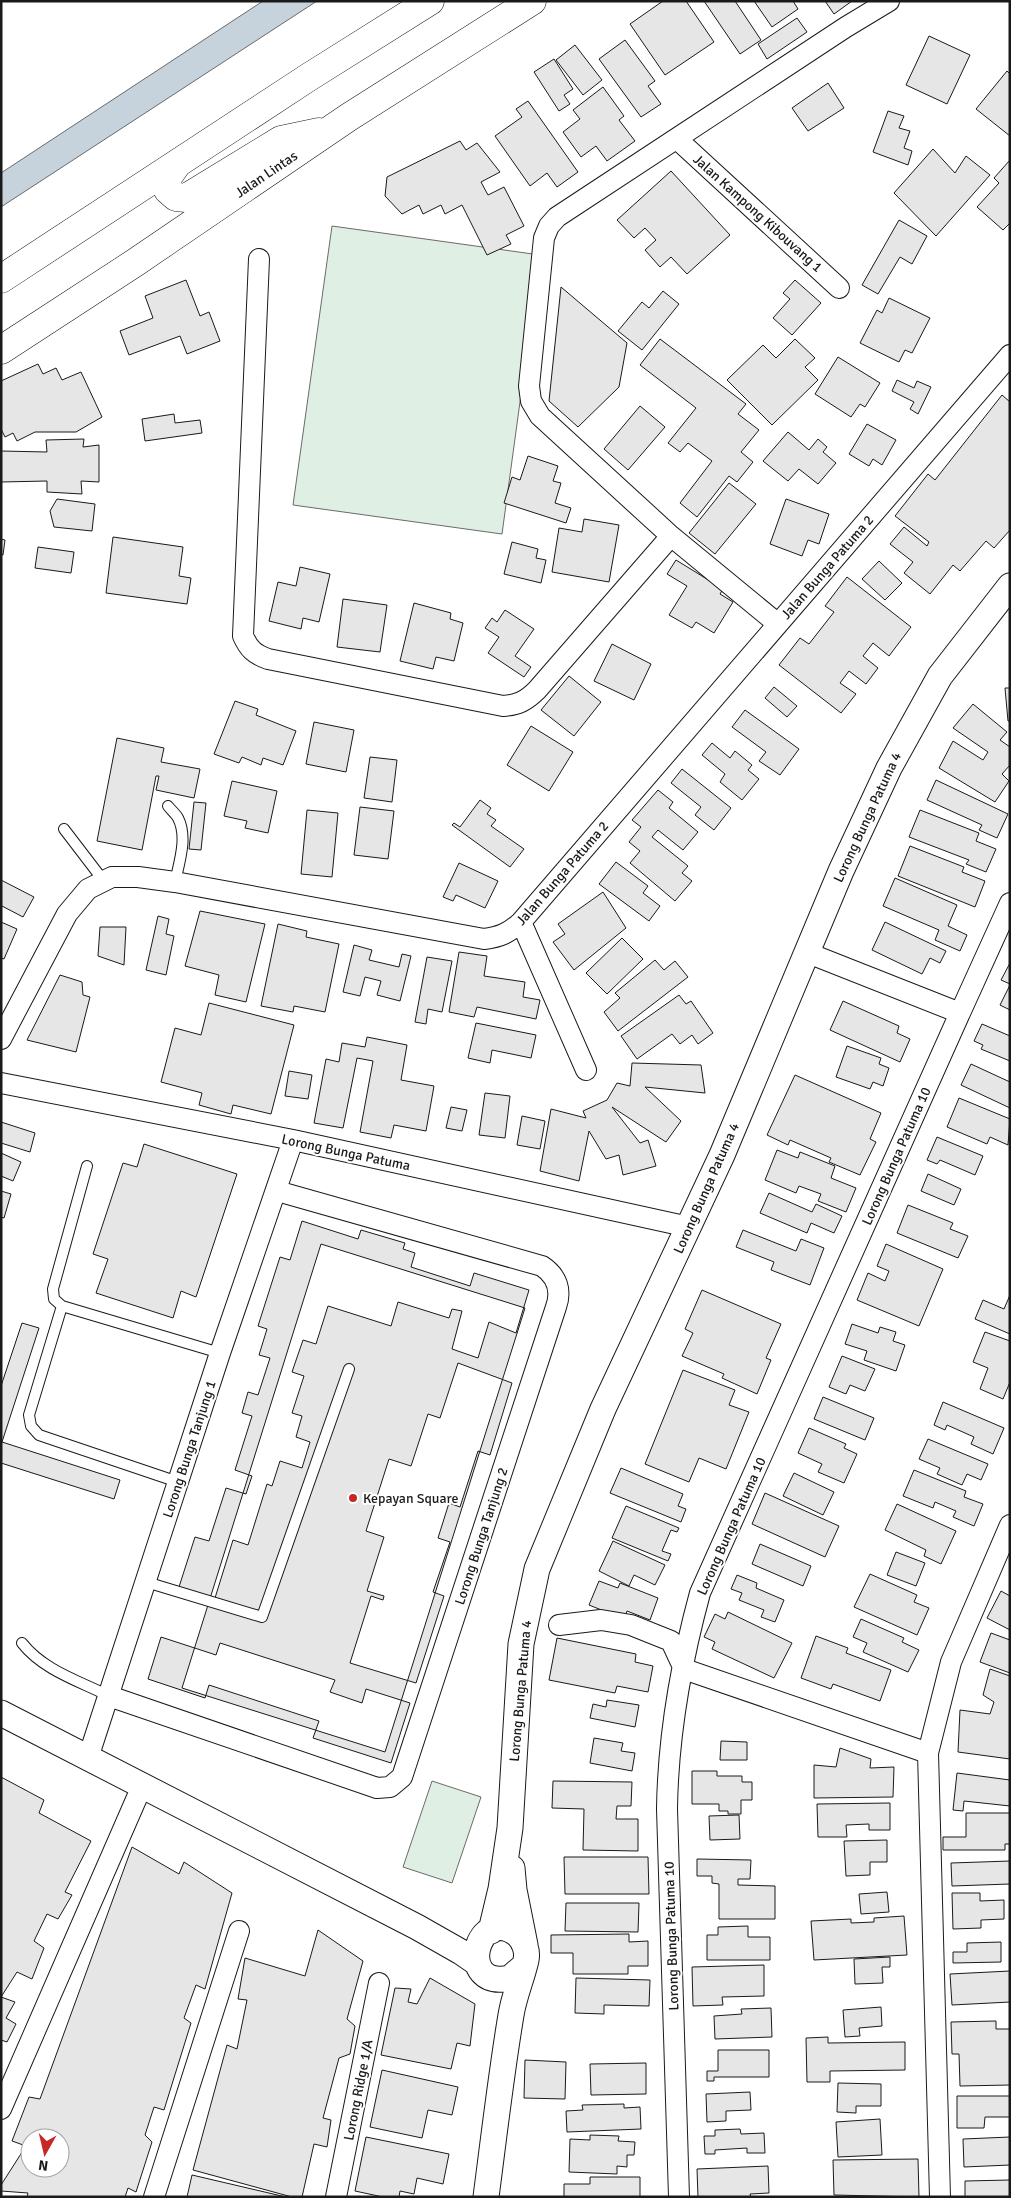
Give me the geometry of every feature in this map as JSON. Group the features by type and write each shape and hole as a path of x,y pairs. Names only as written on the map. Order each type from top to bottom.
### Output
{"highway":[{"path":"1,279 430,1"},
{"name":"Jalan Lintas","path":"1,350 333,129 532,1"},
{"path":"178,164 167,178 168,190 176,198 186,198 281,140 333,129"}],"street":[{"path":"778,624 670,536 540,416 532,401 529,386 544,238 557,217 846,27 889,1"},
{"name":"Jalan Kampong Kibouvang 1","path":"677,139 839,288"},
{"path":"259,259 243,636 248,648 257,655 268,659 503,706 515,706 527,700 537,690 670,536"},
{"name":"Jalan Bunga Patuma 2","path":"1,1039 67,914 88,889 112,877 122,876 176,882 484,939 499,937 510,932 521,922 1010,355"},
{"name":"Lorong Bunga Patuma 4","path":"510,1828 522,1644 531,1591 537,1569 603,1409 722,1155 868,811 915,719 940,676 1010,586"},
{"name":"Lorong Bunga Patuma 10","path":"679,2197 667,1809 668,1769 672,1734 691,1625 700,1593 1010,903"},
{"path":"521,922 586,1070"},
{"path":"808,953 960,1013"},
{"name":"Lorong Bunga Patuma","path":"1,1082 293,1140 689,1227"},
{"name":"Lorong Bunga Tanjung 1","path":"88,1758 220,1354 293,1140"},
{"name":"Lorong Bunga Tanjung 2","path":"109,1696 377,1788 390,1787 402,1777 559,1299 559,1291 553,1276 542,1266 277,1191"},
{"path":"940,2197 928,1753 951,1662 1010,1525"},
{"path":"559,1625 601,1620 631,1626 671,1641 684,1669 928,1753"},
{"path":"1,1714 418,1926 455,1948 498,1979 510,1978 520,1971 524,1955 514,1890 510,1828"},
{"path":"1,2109 142,1786"},
{"path":"502,2066 503,2035 500,2012 496,1996 482,1969 476,1949 487,1934 501,1889 510,1828"},
{"path":"418,1926 487,1934 504,1929 511,1931 522,1939 524,1955 502,2066 486,2197"},
{"path":"154,2197 239,1931"},
{"name":"Lorong Ridge 1/A","path":"336,2197 379,1983"}],"lane":[{"path":"168,806 178,818 182,831 182,845 176,882"},
{"path":"64,829 103,880"},
{"path":"87,1166 53,1289 54,1299 62,1306 220,1354"},
{"path":"62,1306 29,1415 31,1426 39,1435 178,1482"},
{"path":"146,1582 262,1617 349,1369"},
{"path":"22,1643 32,1656 44,1665 109,1696"}],"green space":[{"path":"332,226 540,255 502,534 293,505"},
{"path":"432,1781 481,1797 452,1883 403,1867"}],"shaded area":[{"path":"263,1 317,1 1,207 1,173"}],"building":[{"path":"663,1 686,1 714,42 665,75 630,24"},
{"path":"704,1 735,1 761,40 740,54"},
{"path":"754,1 793,1 798,9 772,27"},
{"path":"825,1 852,1 834,14"},
{"path":"797,18 807,32 767,59 758,44"},
{"path":"929,36 970,55 947,104 906,85"},
{"path":"625,40 655,81 648,86 661,104 641,117 599,59"},
{"path":"575,45 602,80 583,95 556,60"},
{"path":"554,59 573,89 564,95 570,104 559,111 534,72"},
{"path":"1007,71 1010,74 1010,136 976,109"},
{"path":"828,83 844,108 808,131 792,108"},
{"path":"603,87 624,116 619,120 635,141 607,161 596,146 581,157 563,132 580,119 573,110"},
{"path":"528,101 578,172 557,187 547,173 530,186 495,136 522,117 516,109"},
{"path":"888,111 904,116 899,128 910,131 904,148 912,151 908,165 873,152"},
{"path":"460,141 466,150 477,143 500,172 481,182 488,195 504,187 524,226 506,235 511,244 487,255 462,205 445,214 441,205 423,214 419,205 402,214 385,196 387,177"},
{"path":"933,149 955,173 966,156 990,175 936,236 894,193"},
{"path":"1010,160 1010,223 1003,230 977,207 999,183 994,178"},
{"path":"671,171 730,235 687,274 671,257 660,267 645,250 656,240 645,228 634,238 617,220"},
{"path":"899,220 927,236 912,264 900,257 878,294 862,285"},
{"path":"186,280 200,316 209,312 220,341 187,354 180,336 129,355 120,331 153,318 145,296"},
{"path":"795,280 821,303 792,335 773,318 790,299 783,293"},
{"path":"561,287 627,343 619,387 578,427 549,401"},
{"path":"663,291 679,304 642,350 618,331 642,302 649,308"},
{"path":"889,298 930,318 912,353 905,350 899,362 860,343 877,310 882,313"},
{"path":"660,339 746,404 738,414 759,430 741,452 753,462 737,482 729,476 697,517 680,503 712,461 688,443 680,452 668,443 696,408 640,365"},
{"path":"795,339 815,358 805,367 818,380 772,425 727,380 763,345 776,358"},
{"path":"838,357 880,383 865,407 860,404 851,417 815,394"},
{"path":"38,364 43,374 56,368 62,380 81,372 102,417 76,432 35,432 17,441 13,433 5,437 1,429 1,381"},
{"path":"897,380 914,388 917,381 931,387 918,414 910,409 914,402 892,391"},
{"path":"1002,395 1010,402 1010,530 994,548 986,541 960,571 953,565 930,594 904,573 913,562 890,544 904,527 927,546 929,542 895,516 928,474 935,480"},
{"path":"640,406 665,427 628,470 604,449"},
{"path":"174,414 175,423 200,420 202,433 145,441 142,419"},
{"path":"867,424 896,440 882,465 873,459 869,466 849,454"},
{"path":"788,432 809,450 818,439 827,447 823,452 836,463 818,484 799,469 788,481 763,461"},
{"path":"84,439 83,447 99,445 99,482 81,481 82,494 47,492 47,481 1,482 1,451 47,452 46,440"},
{"path":"528,456 558,466 553,481 561,483 555,503 571,508 566,523 504,503 512,477 520,480"},
{"path":"729,483 756,504 715,554 689,533"},
{"path":"57,499 95,504 92,531 54,527 50,511"},
{"path":"786,499 829,514 819,544 808,540 802,556 770,544"},
{"path":"584,519 619,525 609,582 552,572 559,528 582,532"},
{"path":"113,537 183,547 179,576 191,578 187,604 106,593"},
{"path":"1,539 5,540 3,555 1,555"},
{"path":"512,542 538,549 536,558 546,560 541,583 504,574"},
{"path":"38,547 74,552 71,573 35,568"},
{"path":"676,560 723,589 720,594 733,602 714,633 696,622 692,628 669,615 687,586 667,574"},
{"path":"879,561 902,583 885,600 862,579"},
{"path":"300,567 330,574 319,622 303,618 301,629 269,621 278,582 296,586"},
{"path":"847,577 911,627 889,656 873,643 863,656 878,668 866,684 849,671 840,683 856,694 841,713 779,665 800,638 809,644 834,612 825,606"},
{"path":"343,599 387,605 380,652 337,647"},
{"path":"414,603 451,613 450,619 463,623 454,661 436,657 433,669 400,661"},
{"path":"505,610 534,629 515,656 531,667 524,677 488,653 499,637 485,628 492,618 497,622"},
{"path":"612,644 651,664 634,700 594,681"},
{"path":"569,676 601,702 574,736 541,710"},
{"path":"774,687 797,706 787,717 765,698"},
{"path":"1005,688 1010,688 1010,721 1008,721"},
{"path":"235,701 258,709 256,715 296,731 283,765 263,758 261,765 242,757 239,763 214,754"},
{"path":"973,704 1007,732 1000,740 1010,747 1010,765 1002,774 1009,781 995,802 939,768 953,741 983,760 988,752 953,728"},
{"path":"745,710 799,749 780,775 759,761 766,752 732,727"},
{"path":"314,722 354,730 346,772 306,764"},
{"path":"531,726 573,752 549,791 507,765"},
{"path":"117,738 164,748 161,762 200,769 194,798 156,790 159,776 156,776 142,850 97,841"},
{"path":"712,743 730,758 735,751 752,765 748,770 759,779 742,800 720,782 725,774 702,755"},
{"path":"370,757 397,760 392,802 364,798"},
{"path":"682,769 731,808 714,830 695,815 701,807 671,783"},
{"path":"936,780 1008,814 997,838 979,830 982,825 927,800"},
{"path":"232,781 277,791 268,833 245,828 247,821 224,816"},
{"path":"658,790 673,802 669,808 698,832 683,850 658,830 652,837 688,866 682,873 692,881 675,901 630,863 640,851 629,842 641,827 632,820"},
{"path":"480,800 491,808 487,814 496,820 491,826 524,849 510,867 452,825 454,823 460,827"},
{"path":"194,802 206,803 201,850 189,849"},
{"path":"360,807 394,811 388,859 354,855"},
{"path":"307,810 338,813 332,877 301,874"},
{"path":"920,810 979,833 976,841 996,849 986,872 966,864 969,860 909,837"},
{"path":"910,846 964,867 962,872 985,881 975,907 898,876"},
{"path":"616,862 648,886 643,893 660,906 649,921 599,884"},
{"path":"459,863 498,881 485,908 456,895 453,901 443,897"},
{"path":"895,878 957,905 948,926 967,935 960,951 935,940 939,930 883,906"},
{"path":"1,880 34,897 23,917 2,906 1,908"},
{"path":"603,892 626,928 574,970 553,942 565,934 558,924"},
{"path":"200,911 265,924 246,1002 215,995 219,975 185,966"},
{"path":"158,916 169,919 166,934 174,936 166,975 146,970"},
{"path":"1,922 17,929 4,959 1,958"},
{"path":"885,922 946,951 940,963 930,958 922,974 872,950"},
{"path":"278,924 307,931 306,937 339,944 325,1012 294,1006 293,1012 261,1006"},
{"path":"100,927 126,927 124,965 98,956"},
{"path":"622,938 643,959 607,994 586,973"},
{"path":"354,945 372,950 369,960 399,967 402,954 411,956 400,1001 377,995 381,981 365,977 360,996 343,992"},
{"path":"459,952 487,956 484,976 525,982 523,997 540,1000 536,1019 477,1007 474,1017 449,1012"},
{"path":"427,957 452,961 442,1012 428,1009 426,1024 415,1022"},
{"path":"655,960 664,970 675,961 688,977 618,1031 604,1012 620,998 615,993"},
{"path":"1010,963 1010,984 1001,980"},
{"path":"60,975 82,982 83,995 90,997 76,1052 27,1040"},
{"path":"1010,985 1010,1010 1000,1005"},
{"path":"679,995 686,1004 691,1001 713,1033 698,1044 692,1035 680,1044 672,1034 637,1059 621,1036"},
{"path":"843,1001 899,1026 897,1033 910,1039 900,1062 830,1030"},
{"path":"209,1003 294,1025 271,1114 233,1105 231,1114 199,1105 202,1093 161,1082 175,1028 201,1035"},
{"path":"476,1023 536,1035 531,1058 492,1050 490,1063 468,1058"},
{"path":"982,1024 1010,1036 1010,1061 981,1049 983,1045 974,1041"},
{"path":"367,1037 407,1045 401,1080 434,1086 426,1131 394,1125 391,1138 360,1132 373,1061 357,1058 343,1128 314,1123 326,1059 339,1062 342,1043 365,1047"},
{"path":"847,1046 881,1058 879,1064 889,1068 883,1086 873,1082 870,1089 836,1077"},
{"path":"632,1063 701,1065 705,1093 645,1087 681,1121 666,1142 612,1107 640,1143 648,1140 656,1166 623,1175 619,1155 606,1159 589,1131 579,1181 540,1171 551,1109 586,1118 583,1111 607,1100 617,1083 630,1086"},
{"path":"971,1064 1010,1082 1010,1108 961,1085"},
{"path":"289,1071 312,1075 308,1099 285,1096"},
{"path":"795,1075 881,1113 870,1139 876,1142 860,1175 829,1162 831,1158 790,1140 788,1145 767,1135"},
{"path":"485,1093 510,1096 505,1138 479,1135"},
{"path":"959,1098 1010,1119 1008,1145 990,1137 987,1144 947,1127"},
{"path":"451,1107 467,1110 462,1131 446,1128"},
{"path":"522,1116 545,1121 540,1149 517,1145"},
{"path":"1,1122 35,1133 30,1152 1,1143"},
{"path":"937,1137 983,1156 975,1175 940,1160 937,1164 927,1160"},
{"path":"144,1144 237,1174 196,1297 181,1291 173,1318 96,1293 108,1259 93,1254 123,1163 137,1167"},
{"path":"777,1150 798,1158 800,1152 835,1166 831,1178 856,1188 846,1212 818,1201 821,1194 799,1186 796,1193 765,1180"},
{"path":"1,1153 21,1162 13,1181 1,1176"},
{"path":"928,1174 961,1189 954,1205 921,1191"},
{"path":"1,1191 11,1194 4,1218 1,1217"},
{"path":"769,1193 812,1212 816,1204 842,1216 834,1233 811,1223 807,1233 760,1213"},
{"path":"908,1205 953,1223 950,1229 968,1236 958,1258 897,1233"},
{"path":"302,1221 358,1239 361,1230 405,1243 403,1249 415,1253 411,1267 470,1286 474,1273 529,1290 516,1333 489,1322 478,1358 452,1349 462,1311 452,1309 449,1318 398,1302 391,1326 328,1306 316,1344 303,1340 292,1372 304,1376 292,1413 302,1416 296,1437 310,1442 302,1468 280,1461 272,1486 267,1484 248,1545 233,1540 215,1598 179,1587 195,1537 209,1541 226,1488 246,1494 252,1476 235,1470 252,1416 242,1413 248,1392 258,1395 270,1358 259,1355 267,1329 258,1326 280,1257 290,1260"},
{"path":"743,1230 796,1251 801,1239 824,1248 810,1285 771,1270 774,1262 736,1247"},
{"name":"Kepayan Square","path":"321,1244 525,1308 385,1752 182,1688"},
{"path":"886,1244 943,1269 919,1326 857,1300 868,1273 885,1281 889,1271 877,1266"},
{"path":"702,1290 781,1324 766,1358 771,1360 757,1394 722,1378 724,1374 682,1356 693,1333 685,1329"},
{"path":"1010,1295 1010,1334 975,1319 983,1300 1004,1309"},
{"path":"22,1323 39,1328 2,1442 120,1480 114,1499 1,1463 1,1386"},
{"path":"852,1324 878,1333 880,1327 896,1332 893,1341 905,1345 896,1371 864,1360 867,1351 845,1344"},
{"path":"985,1332 1010,1341 1010,1382 1003,1399 980,1389 988,1368 973,1362"},
{"path":"842,1356 875,1369 865,1391 850,1385 846,1394 829,1387"},
{"path":"458,1363 512,1383 490,1455 478,1451 460,1507 449,1503 438,1538 450,1542 433,1592 444,1596 416,1683 350,1663 371,1596 383,1600 384,1596 367,1591 384,1537 366,1531 389,1459 411,1466 428,1414 440,1418"},
{"path":"683,1370 735,1390 729,1405 749,1412 726,1469 699,1458 689,1482 645,1464"},
{"path":"823,1397 874,1418 865,1440 814,1419"},
{"path":"943,1402 1004,1428 993,1454 971,1444 974,1437 947,1425 945,1430 934,1425"},
{"path":"809,1428 846,1444 844,1448 857,1454 844,1483 818,1472 822,1464 798,1453"},
{"path":"928,1439 988,1464 981,1480 967,1474 962,1485 937,1474 940,1468 919,1459"},
{"path":"621,1468 683,1494 678,1506 686,1509 681,1522 610,1493"},
{"path":"914,1470 966,1491 964,1497 983,1504 974,1526 953,1517 956,1511 935,1502 933,1508 903,1496"},
{"path":"794,1473 834,1492 823,1515 783,1496"},
{"path":"765,1493 839,1526 825,1557 752,1524"},
{"path":"897,1504 956,1531 941,1564 924,1556 926,1550 885,1530"},
{"path":"626,1506 679,1528 677,1532 671,1530 662,1551 671,1554 668,1561 612,1538"},
{"path":"613,1541 665,1565 655,1585 634,1575 629,1586 599,1571"},
{"path":"760,1544 811,1566 803,1586 752,1564"},
{"path":"896,1552 925,1563 916,1586 887,1575"},
{"path":"870,1574 917,1595 914,1602 929,1608 917,1635 854,1607"},
{"path":"737,1575 757,1583 756,1588 784,1600 775,1622 761,1617 764,1610 739,1600 742,1593 731,1589"},
{"path":"599,1581 618,1588 620,1583 658,1598 650,1620 627,1611 624,1619 589,1605"},
{"path":"1001,1591 1010,1596 1010,1630 987,1618"},
{"path":"728,1612 792,1643 774,1678 712,1649 715,1642 704,1637 715,1614 725,1619"},
{"path":"861,1619 904,1638 902,1642 919,1650 908,1672 863,1652 867,1643 853,1637"},
{"path":"991,1633 1010,1640 1010,1673 980,1662"},
{"path":"816,1636 848,1648 846,1653 891,1670 880,1701 833,1684 831,1689 801,1678"},
{"path":"161,1637 216,1655 220,1643 335,1680 330,1692 362,1703 366,1689 410,1703 391,1763 313,1738 319,1721 209,1685 205,1698 148,1679"},
{"path":"557,1638 636,1654 635,1662 653,1666 648,1692 617,1686 615,1693 549,1680"},
{"path":"990,1669 1010,1676 1010,1759 958,1752 960,1710 990,1714 994,1702 983,1695"},
{"path":"607,1700 639,1705 635,1727 590,1718 593,1704 606,1707"},
{"path":"594,1738 623,1743 621,1751 635,1753 632,1771 590,1763"},
{"path":"721,1741 747,1742 747,1760 720,1760"},
{"path":"840,1748 871,1759 870,1768 894,1767 893,1797 814,1798 814,1765 836,1767"},
{"path":"692,1771 717,1771 717,1776 742,1776 742,1782 752,1782 752,1800 741,1800 741,1814 728,1814 728,1811 719,1811 719,1804 692,1804"},
{"path":"957,1773 1010,1780 1010,1806 964,1801 963,1811 953,1810"},
{"path":"1,1777 44,1800 39,1813 91,1841 65,1892 72,1895 58,1919 47,1914 34,1941 44,1948 32,1979 17,1972 1,1997"},
{"path":"553,1781 632,1782 631,1806 617,1806 616,1819 638,1819 638,1851 583,1850 584,1809 552,1808"},
{"path":"890,1803 890,1830 869,1830 869,1824 846,1825 847,1837 818,1837 817,1804"},
{"path":"966,1813 1010,1813 1010,1844 1005,1844 1005,1850 943,1850 943,1837 966,1837"},
{"path":"739,1815 740,1839 710,1840 709,1816"},
{"path":"887,1840 887,1862 870,1862 870,1875 846,1876 844,1841"},
{"path":"132,1847 179,1874 184,1862 232,1893 205,1989 196,1985 184,2018 191,2023 164,2110 154,2107 145,2135 152,2142 136,2192 128,2188 125,2197 27,2197 28,2193 1,2191 1,2185 20,2155 20,2178 70,2178 70,2128 20,2128 20,2144 12,2141 29,2097 40,2099"},
{"path":"564,1857 648,1857 649,1894 565,1894"},
{"path":"697,1859 751,1860 750,1879 738,1879 738,1885 775,1886 775,1919 719,1919 719,1884 712,1883 712,1876 697,1876"},
{"path":"1010,1861 1010,1884 952,1886 951,1863"},
{"path":"887,1892 889,1912 861,1914 859,1894"},
{"path":"952,1893 980,1893 980,1901 1004,1900 1004,1919 981,1920 981,1928 953,1929"},
{"path":"566,1903 639,1903 638,1932 565,1931"},
{"path":"904,1916 907,1955 814,1960 811,1921 851,1919 851,1923 874,1922 874,1918"},
{"path":"748,1926 748,1937 770,1937 770,1960 707,1960 707,1935 718,1935 718,1927"},
{"path":"318,1930 363,1961 347,2019 355,2026 350,2054 339,2058 323,2118 331,2120 327,2147 314,2144 302,2197 292,2197 193,2170 227,2045 237,2049 247,2000 238,1999 245,1958 305,1976"},
{"path":"629,1934 629,1942 648,1941 648,1966 628,1966 628,1974 573,1974 573,1953 551,1953 551,1935"},
{"path":"1001,1942 1001,1962 953,1963 953,1952 967,1952 967,1943"},
{"path":"890,1957 890,1967 882,1967 883,1983 855,1984 854,1959"},
{"path":"764,1965 764,1996 722,1997 723,2005 693,2006 692,1967"},
{"path":"1010,1971 1010,2002 952,2005 950,1974"},
{"path":"430,1978 475,2004 470,2046 457,2043 451,2069 381,2055 395,1988 411,1989 408,2002 417,2004"},
{"path":"576,1978 650,1980 649,2006 604,2005 604,2014 575,2013"},
{"path":"1,1997 15,2002 6,2018 16,2024 7,2042 1,2040"},
{"path":"881,2007 882,2026 859,2028 860,2036 845,2037 843,2010"},
{"path":"771,2008 772,2037 715,2039 714,2016 742,2014 741,2009"},
{"path":"996,2021 996,2029 1010,2029 1010,2085 960,2086 959,2054 952,2054 951,2022"},
{"path":"828,2037 828,2043 905,2042 905,2070 830,2071 830,2082 807,2082 806,2038"},
{"path":"718,2050 769,2050 769,2077 714,2077 714,2081 707,2081 707,2071 718,2071"},
{"path":"525,2060 566,2062 565,2099 524,2098"},
{"path":"646,2063 646,2094 591,2095 590,2064"},
{"path":"382,2070 458,2087 452,2115 428,2110 422,2138 370,2127"},
{"path":"838,2083 881,2084 881,2106 856,2106 856,2113 837,2112"},
{"path":"750,2092 751,2110 726,2111 726,2121 707,2122 706,2094"},
{"path":"957,2096 1010,2096 1010,2117 985,2117 984,2128 957,2128"},
{"path":"624,2104 624,2108 640,2107 641,2129 567,2132 566,2111 583,2110 582,2105"},
{"path":"880,2119 882,2155 838,2157 836,2122"},
{"path":"740,2129 741,2134 764,2133 765,2153 747,2153 747,2148 715,2150 715,2154 705,2154 704,2136 715,2136 715,2130"},
{"path":"590,2135 619,2136 618,2141 635,2142 634,2155 627,2155 627,2167 617,2166 617,2174 569,2172 570,2139 590,2140"},
{"path":"366,2137 449,2154 443,2184 417,2178 414,2194 400,2191 399,2197 383,2197 355,2191"},
{"path":"1010,2137 1010,2165 964,2167 963,2139"},
{"path":"918,2159 919,2197 834,2195 833,2160"},
{"path":"768,2166 769,2193 750,2194 751,2197 698,2197 697,2169"},
{"path":"192,2175 286,2197 187,2197"},
{"path":"590,2177 640,2177 640,2197 564,2197 564,2184 590,2184"},
{"path":"1010,2180 1010,2197 965,2197 965,2181"}],"place":[{"name":"Kepayan Square","path":"353,1498"}]}
